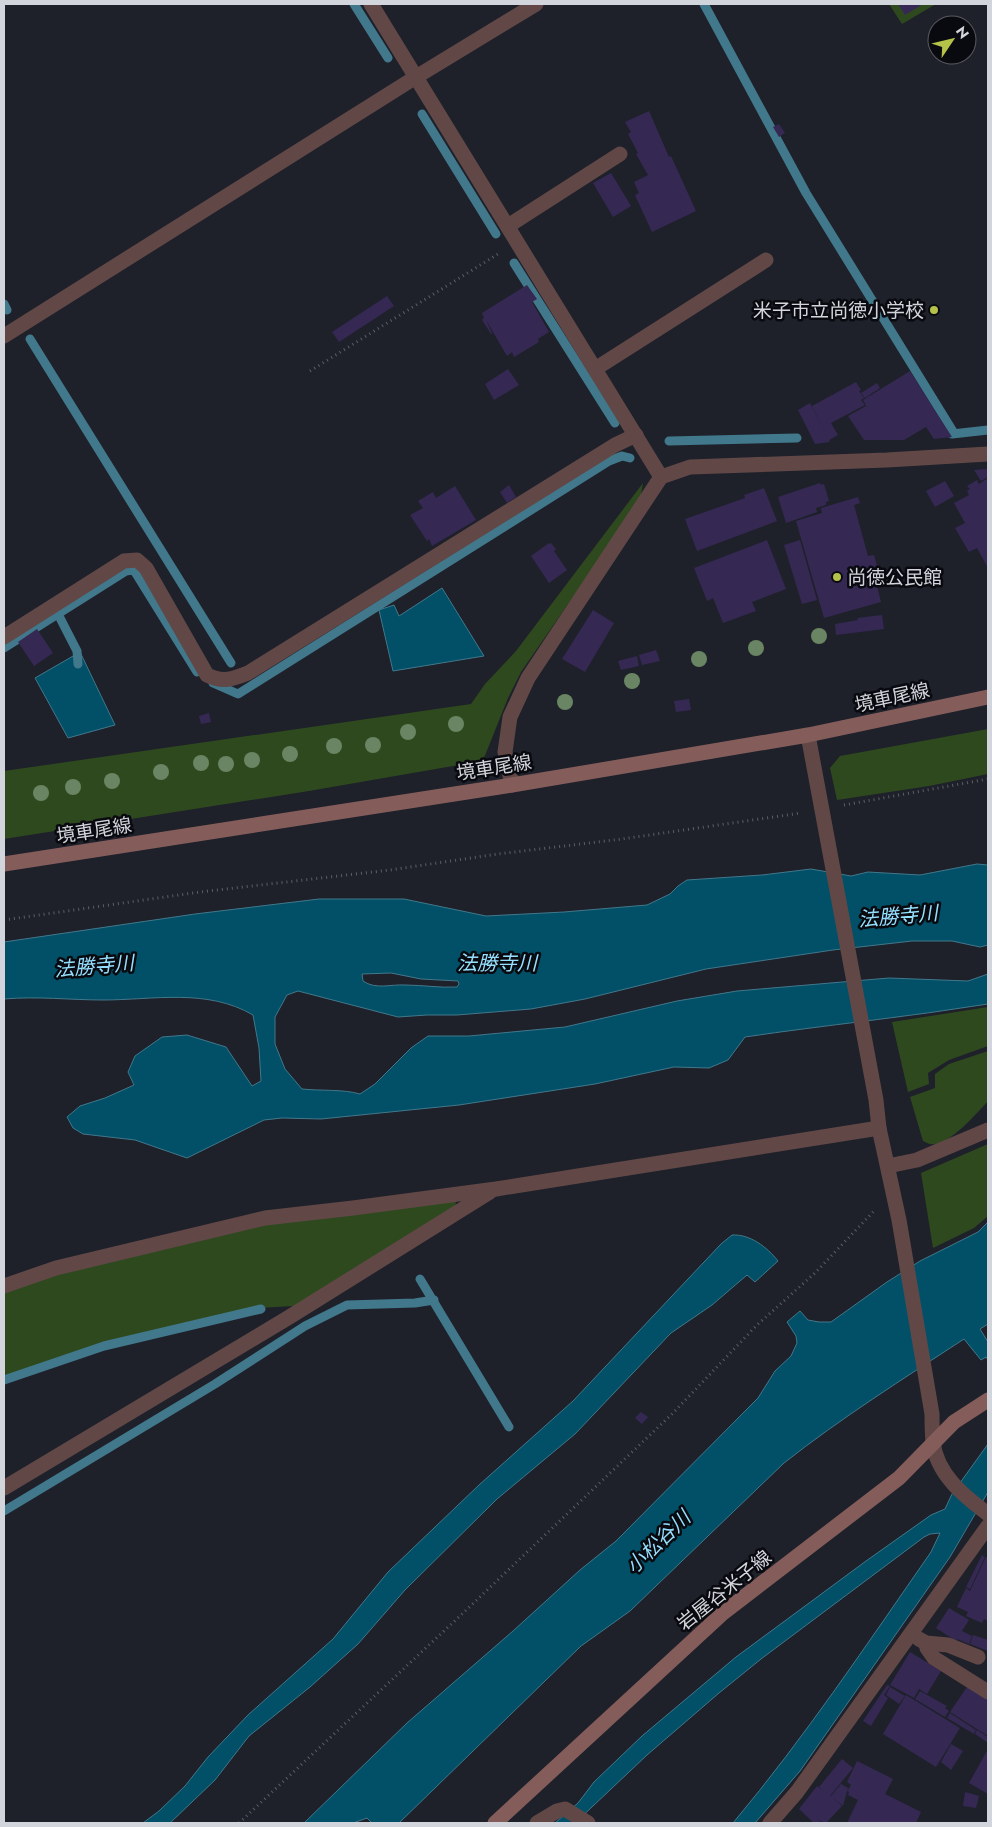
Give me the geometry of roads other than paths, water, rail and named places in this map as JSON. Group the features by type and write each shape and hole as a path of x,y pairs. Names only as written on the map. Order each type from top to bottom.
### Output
{"main road":[{"name":"境車尾線","path":"4,864 512,785 808,735 988,697"},
{"name":"岩屋谷米子線","path":"495,1823 723,1613 899,1478 954,1422 988,1400"}],"street":[{"path":"370,4 661,477"},
{"path":"4,336 416,77 536,4"},
{"path":"508,226 620,154"},
{"path":"596,370 766,260"},
{"path":"4,637 124,561 137,560 146,568 207,675 216,680 227,681 248,673 615,445 636,435"},
{"path":"512,785 505,752 510,717 528,678 661,477 690,467 887,460 988,454"},
{"path":"808,735 876,1100 879,1128 899,1220 932,1414 933,1443 942,1467 953,1485 986,1512"},
{"path":"4,1286 56,1268 265,1218 496,1188 879,1128"},
{"path":"888,1166 917,1160 988,1130"},
{"path":"4,1488 291,1316 496,1188"},
{"path":"770,1823 797,1792 988,1526"},
{"path":"911,1634 926,1643 948,1645 978,1657"},
{"path":"926,1643 926,1648 934,1658 988,1692"},
{"path":"537,1823 557,1811 565,1809 587,1822"}],"water":[{"path":"442,588 484,656 393,671 379,610 394,605 399,616"},
{"path":"80,652 115,725 68,738 35,678"},
{"name":"法勝寺川","path":"977,864 988,865 988,945 980,947 952,941 912,941 833,950 706,969 585,999 531,1009 457,1015 398,1017 298,991 287,995 275,1017 275,1044 285,1069 302,1089 360,1094 375,1084 411,1048 428,1036 469,1036 565,1027 677,1001 737,991 889,978 968,981 988,974 988,1004 745,1037 728,1060 709,1068 674,1067 595,1084 459,1105 321,1119 282,1118 264,1120 187,1158 135,1140 83,1134 73,1128 67,1117 80,1106 105,1098 134,1085 128,1072 135,1056 162,1037 187,1035 226,1047 252,1086 261,1081 259,1048 253,1015 217,1001 199,998 103,1000 4,999 4,942 195,914 319,899 404,899 486,916 564,912 647,905 670,894 687,880 762,875 811,869 851,876 868,872 920,875","holes":["391,973 421,979 458,981 459,984 457,987 378,986 363,981 362,974"]},
{"name":"小松谷川","path":"988,1222 988,1324 980,1329 988,1342 988,1360 986,1357 981,1360 964,1339 850,1415 784,1463 630,1611 581,1646 399,1823 372,1823 367,1818 353,1823 304,1823 407,1723 580,1570 616,1541 758,1398 775,1371 791,1356 797,1343 796,1336 787,1322 800,1311 808,1320 831,1322 887,1282 920,1261 978,1232"},
{"path":"732,1235 739,1235 758,1242 778,1261 755,1282 747,1275 712,1305 671,1333 575,1434 497,1499 405,1590 358,1644 310,1687 249,1736 215,1780 170,1823 143,1823 159,1811 185,1786 208,1757 248,1715 333,1639 388,1572 479,1485 573,1401 721,1244"},
{"path":"988,1444 988,1492 950,1557 800,1771 755,1823 733,1823 835,1690 931,1552 940,1533 924,1537 761,1659 647,1755 575,1823 555,1823 578,1803 594,1782 642,1736 736,1657 866,1561 931,1515 945,1509 952,1494"}],"waterway":[{"path":"354,4 388,58"},
{"path":"704,4 806,193 954,433"},
{"path":"422,114 496,234"},
{"path":"514,263 615,423"},
{"path":"4,304 7,310"},
{"path":"30,339 231,663"},
{"path":"952,434 988,430"},
{"path":"669,441 797,438"},
{"path":"213,683 238,694 609,461 622,456 630,458"},
{"path":"4,648 126,571 132,570 197,672"},
{"path":"58,614 77,651 78,664"},
{"path":"420,1279 509,1427"},
{"path":"4,1511 215,1384 305,1326 347,1305 415,1303 434,1300"},
{"path":"4,1380 104,1346 261,1309"}],"place":[{"name":"米子市立尚徳小学校","path":"934,310"},
{"name":"尚徳公民館","path":"837,577"}]}
